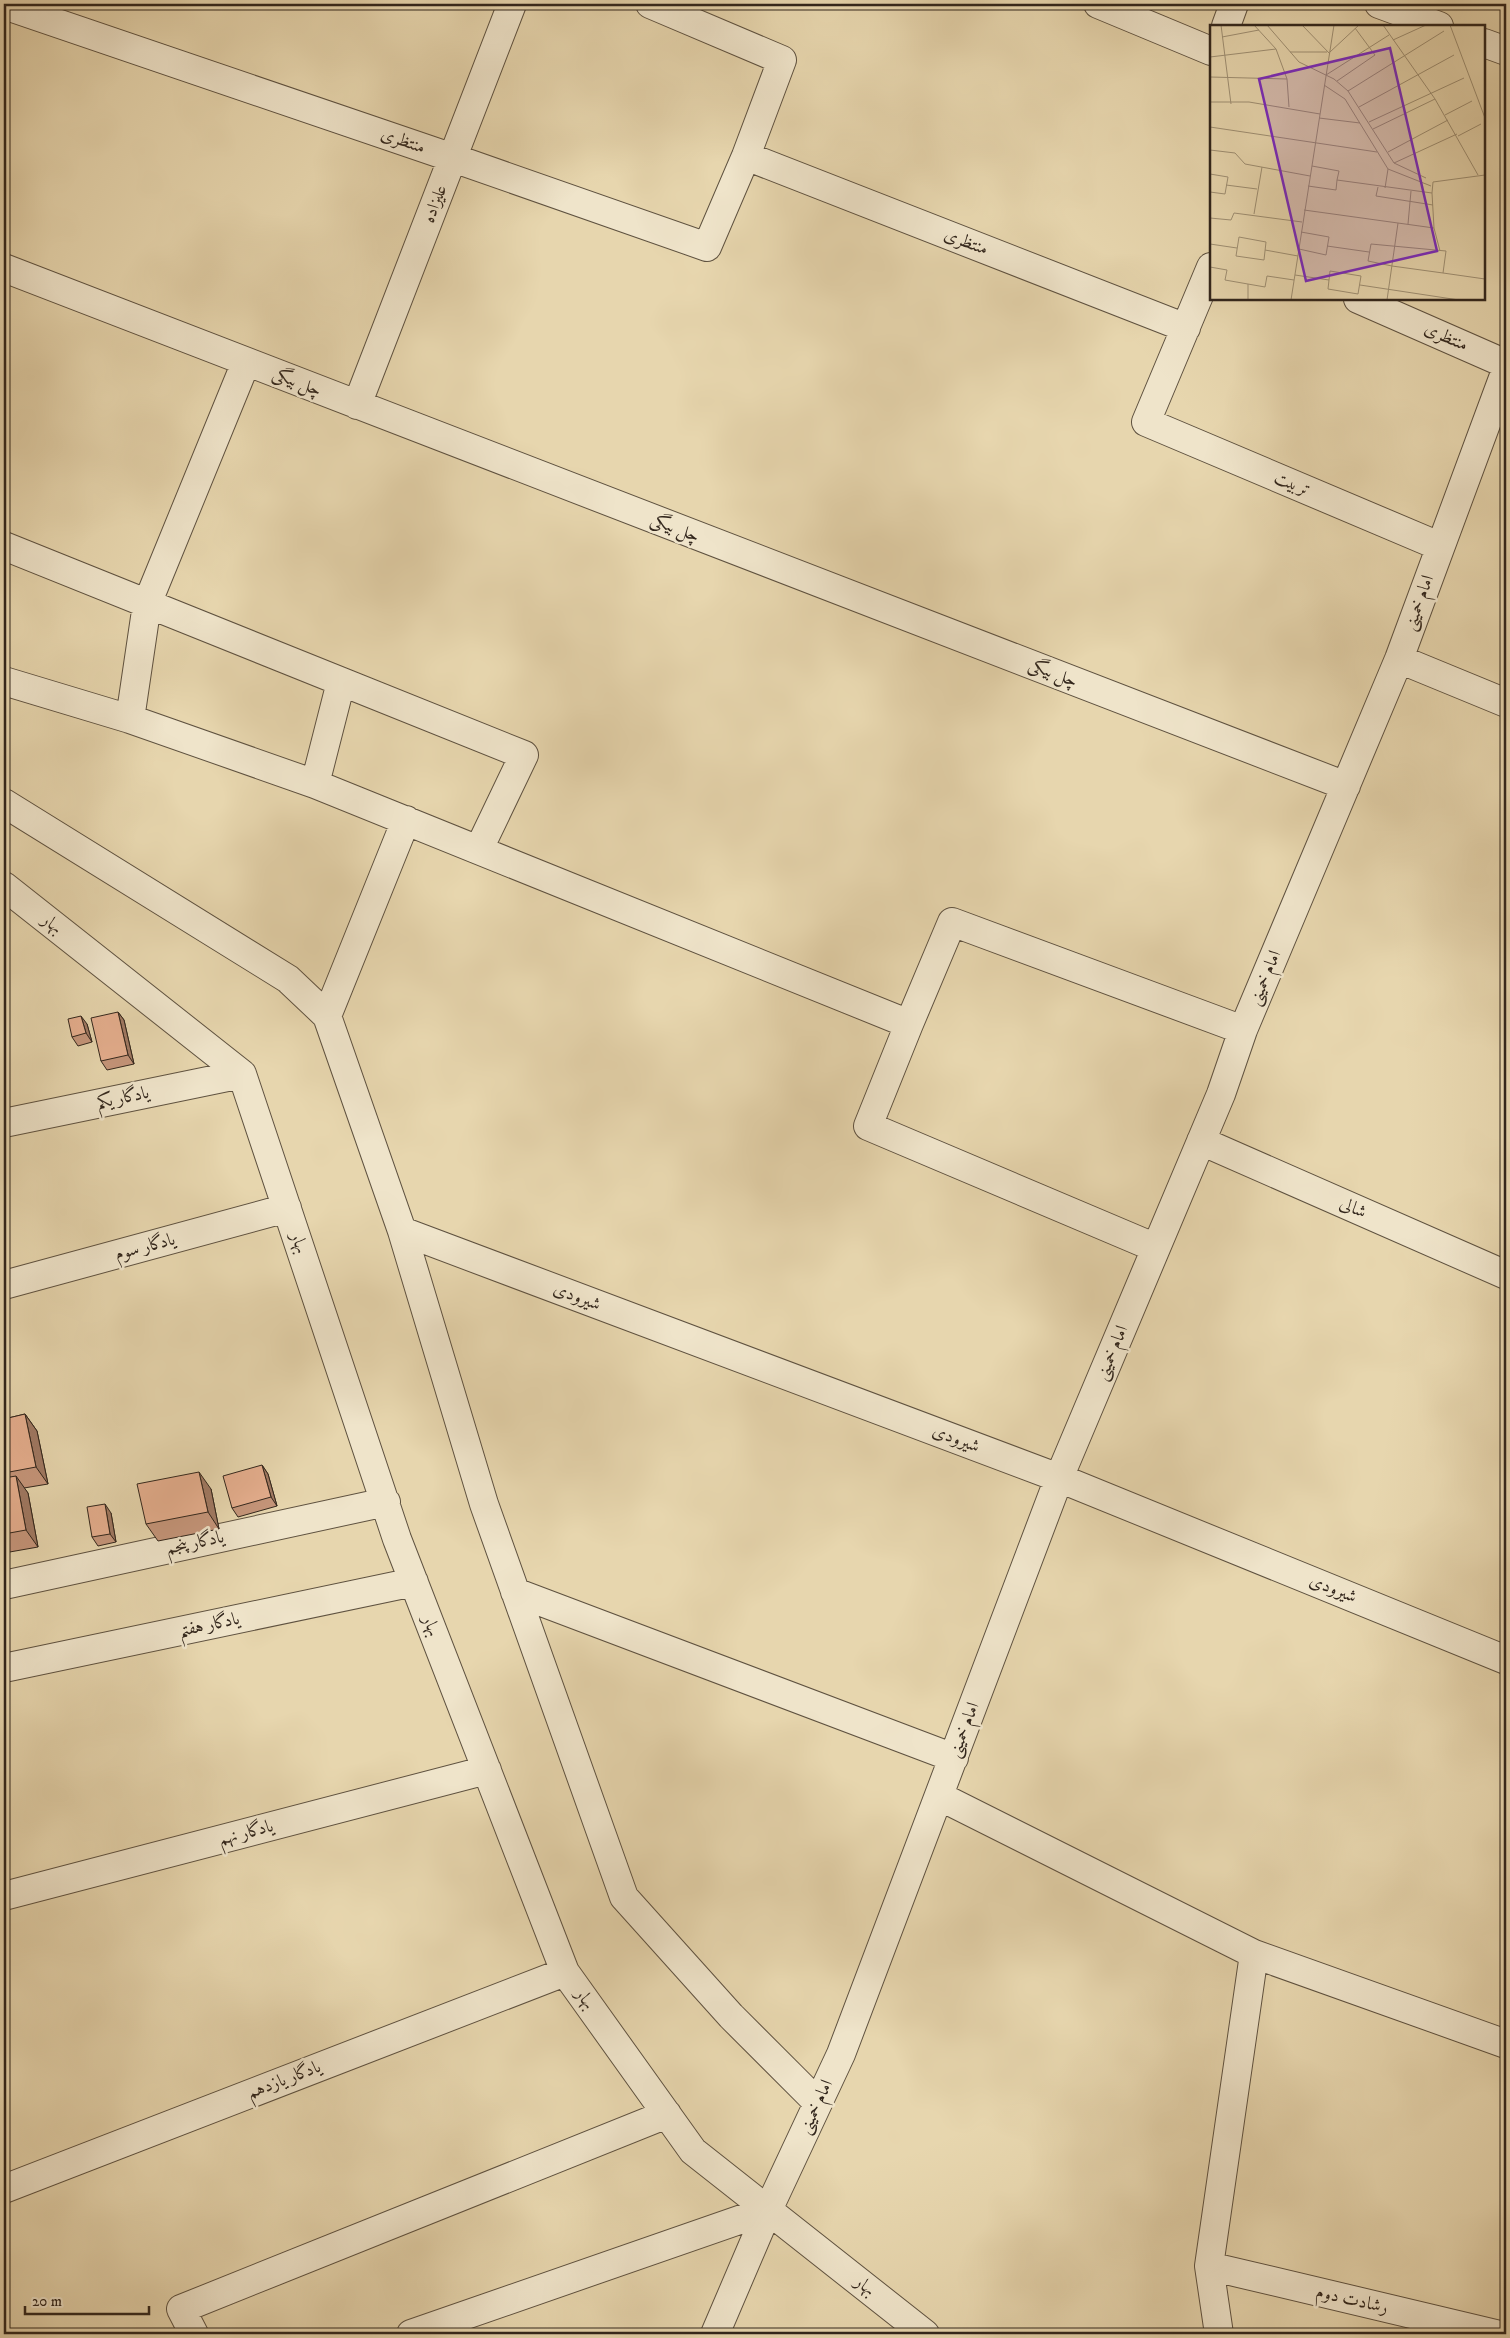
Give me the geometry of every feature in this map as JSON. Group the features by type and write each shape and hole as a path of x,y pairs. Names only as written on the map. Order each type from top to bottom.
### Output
{"street":[{"name":"علیزاده","path":"357,405 512,4"},
{"name":"منتظری","path":"4,6 453,158 706,247 746,156 782,60 650,4"},
{"path":"1098,4 1210,51"},
{"path":"1226,25 1234,4"},
{"path":"1379,4 1436,25"},
{"path":"1485,43 1506,51"},
{"name":"منتظری","path":"746,156 1186,328"},
{"name":"چل بیگی","path":"4,268 1346,786"},
{"path":"1186,328 1210,269"},
{"name":"منتظری","path":"1360,300 1506,364"},
{"name":"تربیت","path":"1186,328 1146,422 1439,546"},
{"path":"130,719 147,604 246,362"},
{"name":"امام خمینی","path":"715,2334 768,2210 841,2054 1059,1478 1221,1094 1243,1030 1399,659 1439,546 1506,370"},
{"path":"4,546 524,755 479,849"},
{"path":"1399,659 1506,703"},
{"path":"4,681 130,719 315,784 909,1024"},
{"path":"315,784 341,682"},
{"path":"4,803 288,978 327,1016 402,1231 484,1504 624,1897 731,2016 818,2103"},
{"path":"327,1016 406,820"},
{"name":"بهار","path":"4,886 242,1074 414,1582 565,1972 693,2151 925,2334"},
{"path":"1156,1248 868,1126 952,922 1243,1030"},
{"name":"یادگار یکم","path":"4,1123 242,1074"},
{"name":"شالی","path":"1200,1141 1506,1275"},
{"name":"یادگار سوم","path":"4,1285 287,1208"},
{"name":"شیرودی","path":"402,1231 1059,1478 1506,1660"},
{"name":"یادگار پنجم","path":"4,1585 386,1502"},
{"name":"یادگار هفتم","path":"4,1668 414,1582"},
{"path":"515,1592 954,1758"},
{"name":"یادگار نهم","path":"4,1896 487,1770"},
{"path":"939,1796 1254,1954 1506,2044"},
{"path":"1219,2334 1209,2266 1254,1954"},
{"name":"یادگار یازدهم","path":"4,2189 565,1972"},
{"path":"194,2334 181,2309 667,2114"},
{"path":"411,2334 768,2210"},
{"name":"رشادت دوم","path":"1209,2266 1496,2334"}],"building":[{"path":"118,1012 128,1055 101,1061 91,1018"},
{"path":"81,1016 86,1033 72,1037 68,1019"},
{"path":"25,1414 36,1467 4,1473 4,1419"},
{"path":"262,1465 271,1497 232,1508 223,1476"},
{"path":"199,1472 208,1512 146,1524 137,1484"},
{"path":"16,1476 26,1530 4,1534 4,1478"},
{"path":"105,1504 110,1534 92,1537 87,1507"}]}
